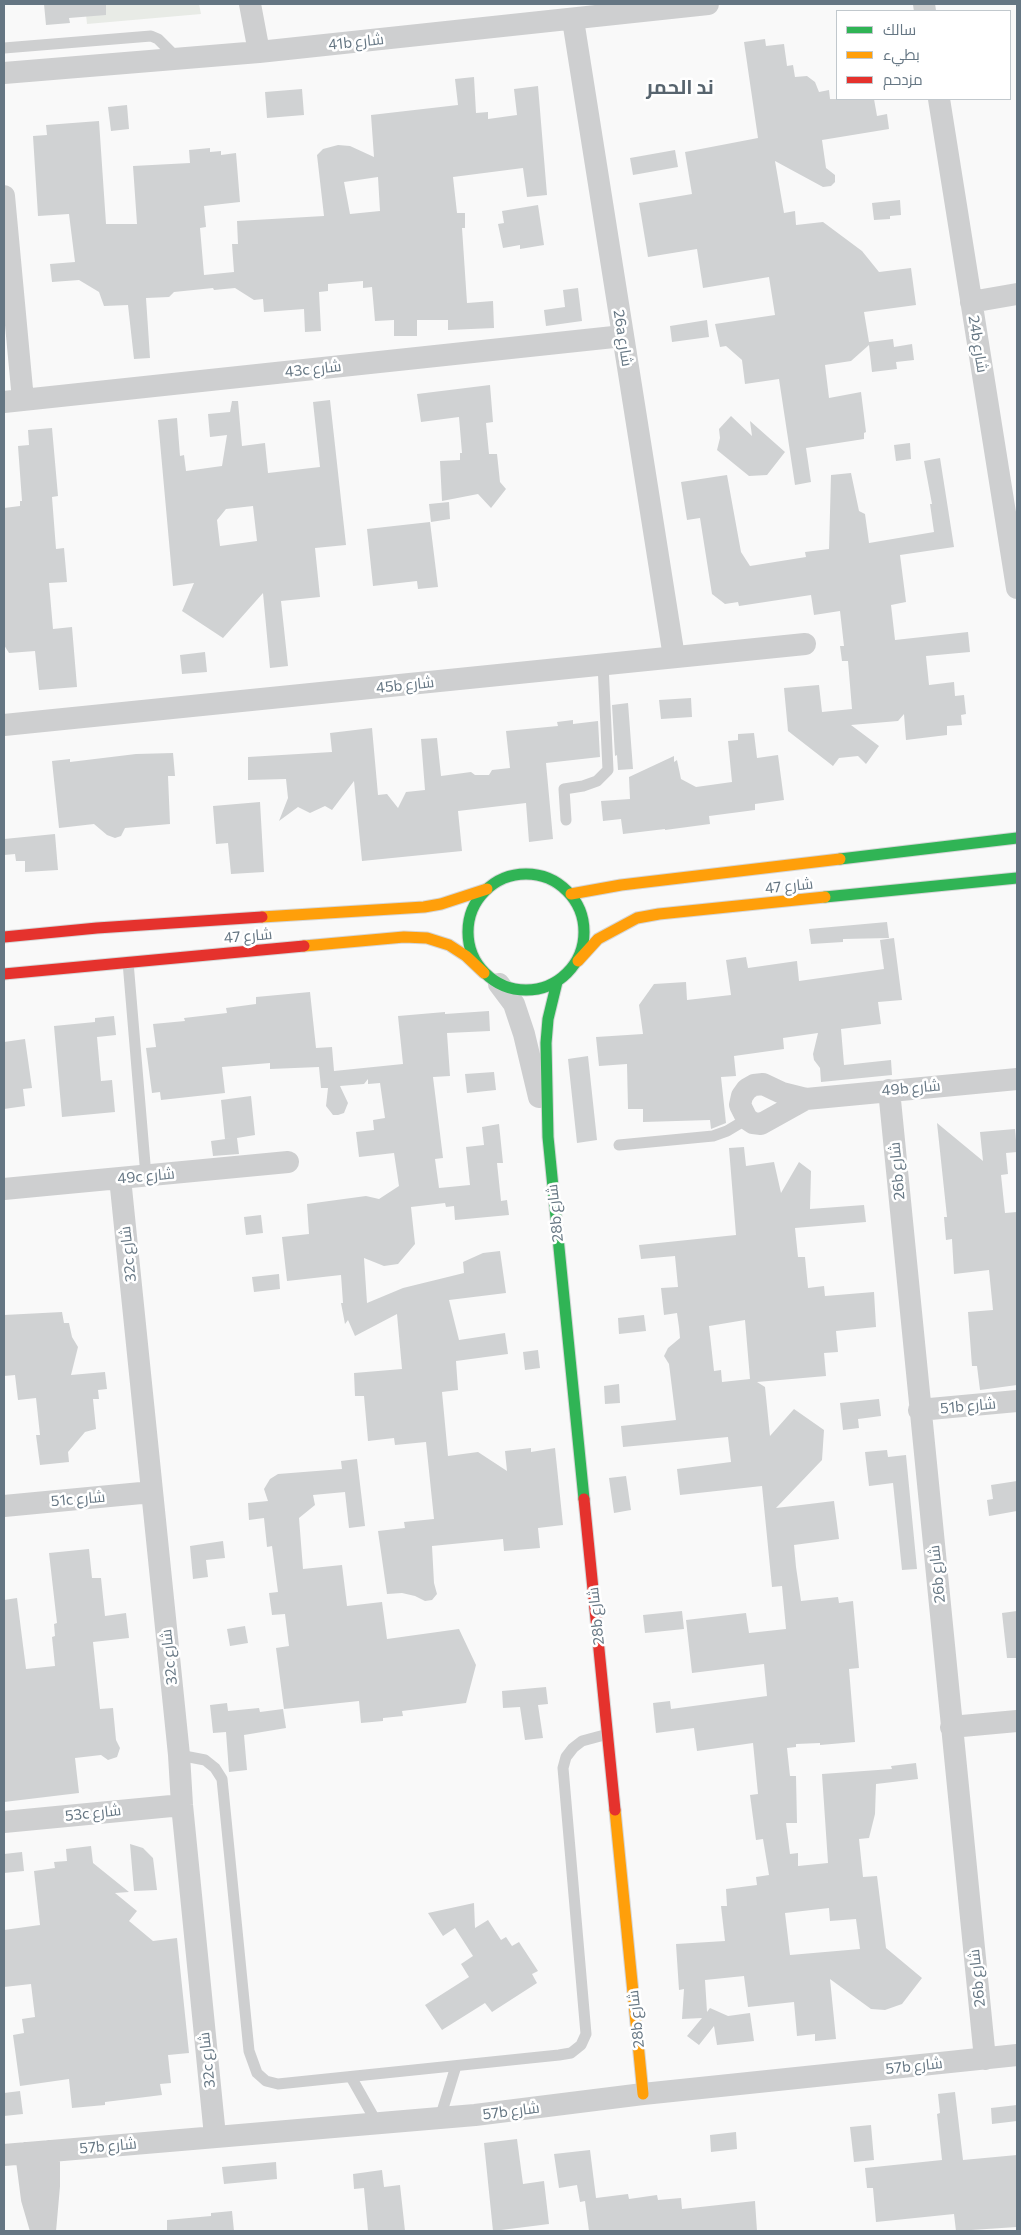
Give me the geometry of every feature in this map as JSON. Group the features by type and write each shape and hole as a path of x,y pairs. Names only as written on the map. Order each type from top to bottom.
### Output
{"street":[{"path":"250,4 259,52"},
{"name":"41b شارع","path":"4,73 259,52 573,20 708,4"},
{"name":"26a شارع","path":"573,20 674,657"},
{"name":"24b شارع","path":"939,100 1017,588"},
{"path":"4,196 13,401"},
{"path":"971,302 1017,294"},
{"name":"43c شارع","path":"13,401 623,336"},
{"name":"45b شارع","path":"4,725 805,644"},
{"name":"شارع 47","path":"571,894 621,885 1016,836"},
{"path":"518,875 534,875 550,880 571,894 577,903 584,922 584,941 578,961 557,982 538,989 518,990 492,979 474,958 468,940 469,921 476,904 487,889 502,880 518,875"},
{"name":"شارع 47","path":"578,961 598,939 617,927 637,918 659,914 1017,878"},
{"name":"شارع 47","path":"4,937 97,928 424,907 441,904 487,889"},
{"name":"شارع 47","path":"4,974 404,937 426,938 449,945 466,956 492,979"},
{"name":"28b شارع","path":"492,979 514,1004 524,1034 548,1137"},
{"name":"28b شارع","path":"557,982 548,1019 546,1043 548,1137 644,2094"},
{"name":"49b شارع","path":"806,1099 768,1122 753,1123 746,1119 740,1105 742,1096 747,1089 754,1085 763,1084 782,1093 806,1099 1017,1078"},
{"name":"26b شارع","path":"889,1090 919,1410 937,1572 985,2059"},
{"name":"49c شارع","path":"4,1189 288,1162"},
{"name":"32c شارع","path":"120,1178 179,1756 182,1805 215,2136"},
{"name":"51b شارع","path":"919,1410 1017,1401"},
{"name":"51c شارع","path":"4,1506 152,1492"},
{"path":"951,1727 1017,1721"},
{"name":"53c شارع","path":"4,1822 182,1805"},
{"name":"57b شارع","path":"4,2155 440,2118 644,2094 1017,2056"},
{"path":"43,2231 49,2193 49,2151"},
{"path":"26,2153 32,2199 43,2231"}],"lane":[{"path":"4,48 150,36 158,38 178,59"},
{"path":"566,820 564,789 583,786 597,780 608,770 603,664"},
{"path":"128,962 146,1176"},
{"path":"619,1145 713,1136 727,1131 746,1119"},
{"path":"179,1756 205,1760 215,1768 222,1778 249,2051 257,2073 266,2081 278,2084 559,2055 571,2053 580,2045 586,2034 563,1768 566,1757 582,1741 608,1734"},
{"path":"440,2118 456,2066"},
{"path":"351,2077 377,2123"}],"shaded area":[{"path":"85,4 199,4 201,14 87,24"}],"building":[{"path":"44,4 106,4 106,15 69,18 70,23 46,25"},
{"path":"765,39 766,46 784,44 787,66 793,65 795,77 807,76 815,82 819,92 829,90 830,99 874,100 877,116 887,114 889,129 822,140 826,168 835,175 835,182 831,186 823,187 775,161 784,213 795,211 796,225 823,222 862,251 879,272 911,268 916,305 864,312 869,342 893,339 894,347 912,344 914,360 896,362 897,369 872,372 869,345 851,361 825,365 829,398 861,392 866,432 864,433 864,439 806,448 811,482 795,485 779,379 745,384 742,360 726,346 720,347 715,324 775,315 769,277 703,288 697,249 648,257 639,203 692,194 685,152 758,138 744,42"},
{"path":"474,77 476,113 488,112 488,119 517,115 514,89 538,86 547,195 527,197 523,168 453,177 457,213 465,213 465,228 462,228 467,303 493,301 494,328 448,330 448,320 417,320 417,336 394,336 394,320 375,321 372,287 363,288 363,281 328,284 328,291 319,292 321,331 305,332 304,309 264,312 263,299 254,300 235,288 214,290 213,288 174,292 169,297 146,298 150,358 134,359 128,305 104,306 99,292 79,280 52,282 50,264 75,262 69,214 38,216 33,136 47,135 46,125 99,121 106,224 137,224 133,166 190,163 189,150 210,148 210,152 221,151 221,155 236,153 240,202 204,206 206,227 200,228 204,275 234,272 232,244 238,244 237,221 324,216 317,155 323,149 338,145 350,146 374,157 371,115 458,105 455,79","holes":["378,177 380,211 350,214 344,182"]},
{"path":"302,89 304,115 267,118 265,92"},
{"path":"127,105 129,129 111,131 108,107"},
{"path":"675,150 678,167 633,175 630,158"},
{"path":"900,200 901,215 890,216 890,219 874,220 872,203"},
{"path":"538,205 544,245 520,249 520,245 503,248 498,224 504,223 502,211"},
{"path":"578,288 582,321 546,326 544,310 565,307 563,290"},
{"path":"707,320 709,337 672,342 670,326"},
{"path":"490,385 493,422 486,423 489,454 497,454 500,482 506,489 491,508 478,494 442,501 440,461 460,460 460,453 462,453 459,417 421,422 417,394"},
{"path":"330,400 346,545 315,548 320,597 281,601 288,666 270,668 263,593 223,638 182,611 194,583 173,586 158,420 177,418 180,456 184,455 186,471 222,466 227,435 210,437 208,414 230,412 232,401 238,401 242,446 265,443 268,473 320,467 313,402","holes":["253,506 257,541 220,546 217,520 226,509"]},
{"path":"731,416 752,436 750,421 785,452 767,475 749,476 717,450 720,438 719,429"},
{"path":"52,428 58,496 52,497 56,549 64,548 67,582 49,583 53,629 72,627 77,687 39,690 35,651 9,653 4,645 4,508 20,506 20,501 22,501 18,446 29,445 28,430"},
{"path":"910,443 911,459 896,461 894,445"},
{"path":"940,458 954,547 900,555 906,602 891,605 895,640 968,632 970,652 926,656 929,685 954,682 955,696 964,695 966,714 961,715 962,725 947,726 947,735 906,740 904,714 898,721 851,725 879,746 866,764 858,756 839,758 833,766 788,731 784,688 819,685 822,712 852,709 848,661 842,661 840,646 844,646 840,611 814,615 811,595 739,606 738,602 725,604 712,594 700,518 687,520 681,482 727,475 741,552 750,566 806,557 805,552 829,549 831,475 851,473 859,511 865,514 869,543 934,532 930,504 932,504 924,461"},
{"path":"449,502 450,519 431,522 429,504"},
{"path":"430,522 438,587 418,589 417,581 373,586 367,529"},
{"path":"205,652 207,672 182,674 180,655"},
{"path":"691,698 692,717 661,719 659,700"},
{"path":"628,703 633,769 618,770 617,755 615,756 612,705"},
{"path":"573,720 573,724 598,721 600,757 546,763 553,839 529,842 526,803 458,811 462,851 362,861 354,781 332,810 325,806 310,813 298,807 279,821 288,798 286,779 248,780 248,757 332,752 330,733 372,728 378,795 387,794 398,808 406,792 425,790 421,739 437,738 441,776 471,772 475,775 489,775 492,770 510,768 506,731 558,726 557,722"},
{"path":"754,733 757,758 778,755 784,800 755,804 755,810 709,816 710,824 665,830 623,834 621,819 603,821 601,801 630,799 629,777 674,756 674,762 677,760 681,779 696,787 732,782 728,741 738,740 738,734"},
{"path":"173,753 175,776 168,776 170,824 125,828 121,836 115,838 107,835 94,824 59,828 52,761 70,759 70,762 136,754"},
{"path":"260,802 264,872 231,874 228,843 216,844 213,806"},
{"path":"55,834 58,870 25,872 25,861 16,861 15,854 4,855 4,839"},
{"path":"887,922 889,938 843,939 843,942 811,944 809,929"},
{"path":"894,938 902,1000 878,1002 881,1024 841,1029 844,1065 891,1060 892,1075 821,1082 820,1068 814,1060 813,1054 818,1033 783,1038 784,1049 734,1056 736,1076 721,1077 726,1123 711,1129 710,1120 643,1122 643,1109 628,1109 627,1064 599,1066 596,1037 643,1034 639,1005 654,984 686,982 687,1000 731,995 726,960 746,957 748,968 797,961 799,981 884,969 880,940"},
{"path":"310,992 316,1048 332,1047 334,1071 403,1064 398,1016 489,1011 490,1031 447,1033 450,1076 433,1077 443,1158 435,1159 439,1188 470,1185 466,1147 484,1145 482,1127 499,1124 503,1163 497,1163 501,1201 507,1200 509,1215 455,1220 454,1206 446,1207 445,1203 411,1207 415,1244 398,1264 384,1266 364,1258 367,1303 403,1288 464,1273 463,1262 483,1253 500,1251 506,1293 449,1300 459,1340 505,1333 508,1354 456,1361 458,1390 442,1392 448,1456 478,1452 507,1471 505,1451 531,1448 531,1452 555,1448 563,1525 538,1528 540,1548 504,1551 503,1539 432,1546 434,1583 437,1594 432,1600 425,1601 402,1593 387,1594 378,1531 405,1528 404,1522 434,1519 426,1442 395,1445 394,1438 368,1441 364,1396 355,1396 354,1373 402,1369 397,1314 355,1336 348,1320 345,1324 341,1303 343,1303 341,1275 287,1281 282,1237 309,1234 307,1204 366,1196 379,1199 399,1186 394,1153 359,1157 356,1132 374,1130 373,1120 385,1118 380,1083 368,1084 368,1079 364,1084 340,1086 348,1103 344,1113 338,1115 333,1115 326,1106 328,1088 321,1088 319,1067 270,1069 270,1063 222,1067 225,1093 161,1100 160,1092 152,1093 146,1048 156,1047 153,1024 185,1021 184,1018 227,1013 226,1008 256,1004 256,997"},
{"path":"114,1016 116,1035 97,1037 101,1081 112,1080 115,1112 62,1117 54,1026 95,1022 95,1018"},
{"path":"25,1039 32,1088 23,1089 25,1106 4,1109 4,1042"},
{"path":"588,1056 597,1140 577,1143 568,1059"},
{"path":"494,1072 496,1090 467,1093 465,1074"},
{"path":"251,1096 255,1135 237,1138 239,1154 213,1156 211,1141 233,1138 225,1139 221,1100"},
{"path":"937,1123 983,1161 980,1132 1015,1129 1017,1152 1006,1153 1008,1174 1001,1175 1005,1213 1017,1212 1017,1385 980,1390 977,1366 972,1366 968,1312 993,1310 989,1270 954,1274 952,1239 946,1240 944,1217 947,1217"},
{"path":"744,1147 746,1166 774,1162 781,1193 799,1162 811,1171 810,1209 864,1205 866,1222 795,1228 798,1257 805,1257 808,1288 824,1286 825,1296 874,1292 876,1327 836,1331 838,1352 824,1353 826,1376 757,1382 765,1387 770,1436 794,1409 824,1430 822,1460 776,1508 834,1501 839,1539 794,1545 801,1601 838,1597 839,1603 853,1601 859,1668 849,1669 855,1742 820,1745 820,1743 796,1744 796,1747 787,1748 790,1776 796,1776 797,1823 786,1823 790,1854 798,1853 798,1866 828,1863 822,1774 892,1769 891,1766 916,1763 918,1779 876,1784 875,1814 869,1838 859,1839 863,1877 877,1876 886,1948 922,1978 902,2004 885,2010 871,2009 830,1979 836,2039 815,2041 815,2034 797,2036 794,2002 748,2007 744,1976 705,1980 707,2012 710,2008 728,2016 750,2013 754,2041 717,2045 714,2026 699,2045 687,2036 702,2018 682,2019 684,1989 679,1990 676,1944 725,1941 721,1906 727,1906 726,1889 757,1885 756,1877 769,1875 763,1839 756,1840 750,1795 758,1794 753,1743 697,1751 694,1728 656,1733 653,1703 670,1701 671,1709 767,1696 764,1664 692,1673 686,1620 746,1613 749,1633 786,1629 782,1586 772,1587 762,1486 680,1495 677,1469 731,1462 728,1437 623,1447 621,1426 676,1420 669,1364 664,1356 668,1348 680,1338 679,1327 677,1313 664,1315 661,1288 678,1287 675,1256 641,1259 639,1245 736,1235 729,1148","holes":["745,1320 750,1379 722,1382 721,1370 714,1371 709,1326","829,1908 830,1921 856,1919 860,1949 790,1955 785,1913"]},
{"path":"261,1215 263,1233 246,1235 244,1217"},
{"path":"279,1274 280,1289 254,1292 252,1277"},
{"path":"62,1312 64,1323 69,1323 72,1337 78,1347 71,1375 105,1372 107,1389 98,1390 99,1399 93,1399 96,1429 85,1432 68,1452 69,1462 40,1465 36,1435 40,1435 36,1398 18,1400 15,1375 4,1376 4,1315"},
{"path":"644,1315 646,1331 619,1334 618,1318"},
{"path":"538,1350 540,1368 525,1370 523,1352"},
{"path":"619,1384 620,1403 605,1404 604,1386"},
{"path":"879,1399 881,1416 858,1419 859,1428 843,1430 840,1403"},
{"path":"887,1450 888,1457 906,1455 917,1569 902,1570 893,1483 869,1486 865,1452"},
{"path":"357,1459 365,1526 349,1528 345,1492 313,1495 315,1505 299,1518 303,1569 342,1565 347,1606 382,1602 387,1639 459,1629 476,1665 466,1703 402,1711 403,1716 383,1718 383,1721 361,1723 359,1701 284,1709 276,1648 289,1646 285,1614 272,1615 269,1593 278,1592 272,1546 267,1547 264,1518 249,1520 248,1503 268,1501 264,1489 270,1479 278,1474 342,1469 341,1461"},
{"path":"626,1476 631,1510 614,1513 609,1478"},
{"path":"1017,1481 1017,1511 989,1516 987,1500 993,1499 991,1485"},
{"path":"223,1541 225,1558 206,1560 208,1577 193,1579 190,1546"},
{"path":"89,1549 92,1578 101,1578 105,1616 126,1613 129,1638 93,1642 100,1709 113,1708 116,1740 120,1748 117,1757 108,1760 101,1755 75,1758 79,1793 4,1802 4,1600 17,1598 26,1669 55,1666 52,1637 55,1636 54,1624 57,1623 49,1553"},
{"path":"682,1611 684,1629 645,1633 643,1615"},
{"path":"1017,1611 1017,1658 1007,1658 1002,1613"},
{"path":"245,1626 248,1643 230,1646 227,1629"},
{"path":"546,1687 548,1704 538,1705 543,1738 525,1740 520,1707 503,1708 502,1691"},
{"path":"227,1703 228,1711 259,1708 260,1712 283,1709 286,1728 244,1735 247,1770 229,1772 226,1732 213,1733 210,1705"},
{"path":"130,1844 143,1848 153,1858 157,1890 134,1891"},
{"path":"91,1846 93,1863 129,1892 115,1893 137,1911 129,1921 153,1941 177,1938 189,2053 168,2055 171,2083 160,2084 162,2095 105,2102 105,2105 72,2108 69,2079 20,2086 13,2035 24,2033 22,2019 35,2017 31,1984 4,1987 4,1930 40,1925 34,1871 55,1868 54,1862 67,1861 66,1849"},
{"path":"22,1852 24,1871 4,1873 4,1854"},
{"path":"474,1903 475,1928 488,1920 501,1940 506,1937 512,1946 519,1942 538,1971 532,1974 537,1983 492,2012 485,2003 442,2030 425,2005 469,1977 461,1964 473,1956 455,1928 443,1936 428,1913"},
{"path":"20,2091 23,2114 4,2116 4,2093"},
{"path":"955,2092 963,2160 1017,2155 1017,2227 956,2231 954,2214 876,2222 873,2188 867,2188 865,2168 942,2160 937,2114 940,2113 938,2094"},
{"path":"1017,2105 1017,2121 992,2124 991,2108"},
{"path":"871,2125 874,2160 854,2162 850,2127"},
{"path":"736,2132 737,2149 711,2152 710,2135"},
{"path":"517,2139 523,2184 544,2181 549,2224 493,2231 484,2143"},
{"path":"590,2150 596,2198 628,2194 629,2199 657,2195 658,2200 681,2198 682,2209 755,2201 757,2231 589,2231 585,2201 580,2202 577,2185 559,2188 554,2154"},
{"path":"276,2162 277,2179 224,2184 222,2167"},
{"path":"382,2170 384,2187 400,2185 405,2231 368,2231 364,2188 354,2189 353,2174"},
{"path":"232,2211 234,2231 167,2231 167,2220 211,2216 211,2213"}],"traffic: fast":[{"path":"840,859 1017,838"},
{"path":"526,874 548,879 567,891 579,910 584,932 579,954 567,973 548,985 526,990 504,985 485,973 473,954 468,932 473,910 485,891 504,879 526,874"},
{"path":"825,897 1017,878"},
{"path":"557,982 548,1019 546,1043 548,1137 584,1499"}],"traffic: slow":[{"path":"571,894 621,885 840,859"},
{"path":"262,917 424,907 441,904 487,889"},
{"path":"578,961 598,939 637,918 659,914 825,897"},
{"path":"304,946 404,937 427,938 449,945 466,956 484,973"},
{"path":"615,1810 643,2094"}],"traffic: jam":[{"path":"4,937 97,928 262,917"},
{"path":"4,974 304,946"},
{"path":"584,1499 615,1810"}],"district":[{"name":"ند الحمر","path":"680,87"}]}
